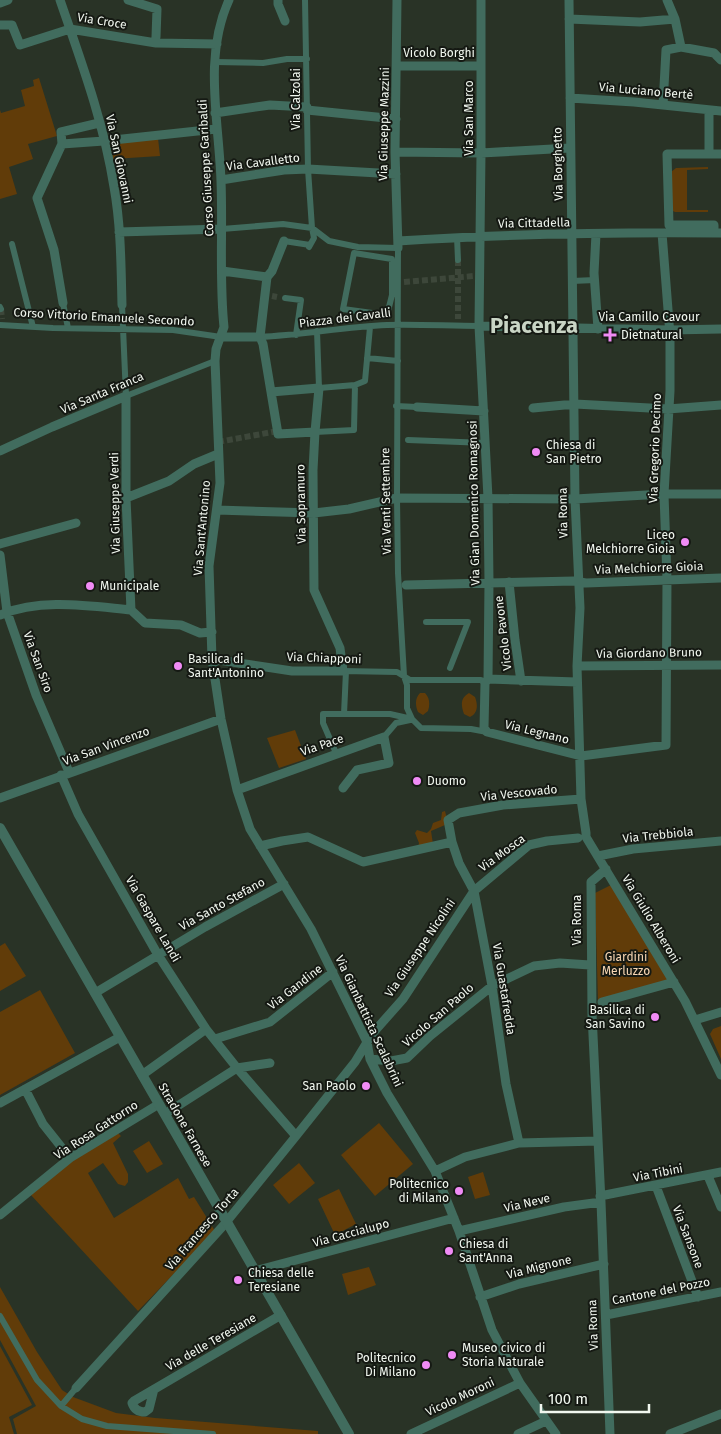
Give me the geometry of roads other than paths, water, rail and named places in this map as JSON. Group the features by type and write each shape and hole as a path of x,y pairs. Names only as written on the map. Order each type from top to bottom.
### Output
{"street":[{"path":"0,3 8,0"},
{"name":"Via San Giovanni","path":"60,0 99,123 114,188 119,232 126,396"},
{"path":"128,0 157,9 156,37"},
{"name":"Corso Giuseppe Garibaldi","path":"221,337 224,327 221,180 215,113 215,62 216,44 229,0"},
{"path":"278,0 286,21"},
{"name":"Via Calzolai","path":"305,0 308,169 312,228"},
{"name":"Via Giuseppe Mazzini","path":"397,0 395,152 398,244"},
{"name":"Via San Marco","path":"477,276 482,153 481,0"},
{"name":"Via Borghetto","path":"569,0 573,328"},
{"path":"667,0 675,19 681,47"},
{"path":"569,19 640,22 675,19"},
{"name":"Via Croce","path":"0,25 12,25 20,45 70,29 156,43 216,44"},
{"path":"663,105 666,50 681,47 714,53 721,60"},
{"path":"215,62 262,63 287,58 307,59"},
{"name":"Vicolo Borghi","path":"397,66 481,66"},
{"name":"Via Luciano Bertè","path":"570,98 721,111"},
{"path":"215,113 270,106 307,108 396,119"},
{"path":"709,110 709,154"},
{"path":"68,328 54,250 38,198 62,144 61,132 99,123"},
{"path":"62,144 216,129"},
{"path":"395,152 482,153 570,148"},
{"path":"718,233 714,225 669,225 667,154 721,154"},
{"name":"Via Cavalletto","path":"221,180 284,170 308,169 396,174"},
{"path":"119,232 222,229 283,224 312,228 329,241 358,247 398,244"},
{"path":"267,277 272,271 284,242 310,246 314,238 312,228"},
{"name":"Via Gregorio Decimo","path":"581,756 666,745 668,665 664,494 670,391 670,330 666,295 667,233"},
{"name":"Via Cittadella","path":"398,244 457,237 718,233"},
{"path":"596,234 595,280 598,329"},
{"path":"457,237 458,260"},
{"path":"12,244 33,327"},
{"name":"Piazza dei Cavalli","path":"276,296 302,300 296,335 318,331 397,326 400,282 398,244"},
{"name":"Piazza dei Cavalli","path":"354,252 392,259 392,295 387,316 343,309 354,252"},
{"path":"222,271 267,277"},
{"name":"Via Gian Domenico Romagnosi","path":"477,276 488,498 489,582 484,728 487,732"},
{"path":"267,277 276,296 260,337 264,344 278,434 354,430 355,385"},
{"path":"572,281 595,280"},
{"name":"Corso Vittorio Emanuele Secondo","path":"2,323 33,327 173,330 221,337 296,335"},
{"name":"Via Camillo Cavour","path":"397,326 458,323 479,326 598,329 721,329"},
{"name":"Via Venti Settembre","path":"397,326 396,406 402,439 397,498 402,585 404,676 407,685 407,708 412,719"},
{"path":"271,392 355,385 365,381 370,327"},
{"name":"Via Roma","path":"573,328 575,499 580,608 577,666 581,799 586,837 606,869 592,880 590,887 590,966 610,1434"},
{"name":"Via Sopramuro","path":"318,331 320,388 314,432 314,590 340,648 345,671"},
{"name":"Via Sant'Antonino","path":"212,632 209,566 220,483 215,361 216,349 221,337"},
{"path":"367,358 398,361"},
{"name":"Via Santa Franca","path":"0,451 126,396 215,361"},
{"name":"Via Giuseppe Verdi","path":"126,396 126,498 131,610"},
{"path":"533,408 575,404 668,409 721,405"},
{"path":"396,406 484,411"},
{"path":"402,439 486,443"},
{"path":"126,498 169,481 194,464 218,454"},
{"path":"217,510 314,513 349,509 397,498 575,499 664,494 721,494"},
{"path":"0,544 76,523"},
{"name":"Via San Siro","path":"0,555 3,614 36,695 65,774"},
{"name":"Via Melchiorre Gioia","path":"402,585 489,582 586,583 721,578"},
{"name":"Vicolo Pavone","path":"510,582 521,681"},
{"path":"3,614 36,606 61,604 131,610 145,623 181,625 200,633 212,632"},
{"path":"426,622 468,622 448,674"},
{"name":"Via Gianbattista Scalabrini","path":"212,632 212,659 222,719 237,790 250,828 311,930 367,1042 370,1059 435,1171 459,1231 492,1330 520,1383 556,1434"},
{"name":"Via Chiapponi","path":"212,659 292,670 397,672 410,680 448,674 486,681"},
{"name":"Via Giordano Bruno","path":"577,666 721,665"},
{"path":"344,714 345,671"},
{"path":"486,681 578,682"},
{"path":"336,753 328,736 322,717 323,714 390,714 412,719 421,728 471,729 487,732"},
{"name":"Via San Vincenzo","path":"0,798 222,719"},
{"name":"Via Pace","path":"237,790 384,737 396,723 412,719"},
{"name":"Via Legnano","path":"487,732 581,756"},
{"path":"343,788 357,770 389,764 384,737"},
{"name":"Via Gaspare Landi","path":"65,774 78,814 158,955 206,1029 296,1136"},
{"name":"Via Vescovado","path":"459,813 503,805 581,799"},
{"name":"Via Guastafredda","path":"459,813 448,820 452,842 459,863 474,891 492,986 506,1084 519,1143"},
{"name":"Stradone Farnese","path":"0,828 349,1434"},
{"path":"260,846 308,837 363,862 452,842"},
{"name":"Via Mosca","path":"474,891 529,845 546,841 578,838"},
{"name":"Via Trebbiola","path":"598,856 633,849 721,842"},
{"name":"Via Giulio Alberoni","path":"606,869 674,982 695,1020 721,1075"},
{"name":"Via Santo Stefano","path":"95,993 205,927 284,884"},
{"name":"Via Giuseppe Nicolini","path":"355,1062 367,1042 403,999 474,891"},
{"name":"Vicolo San Paolo","path":"370,1059 391,1061 407,1058 430,1036 492,986 534,966 560,964 590,966"},
{"name":"Via Gandine","path":"214,1039 270,1022 333,972"},
{"name":"Via Giulio Alberoni","path":"602,1002 674,982"},
{"path":"695,1020 721,1012"},
{"path":"142,1074 206,1029"},
{"path":"0,1103 120,1037"},
{"name":"Via Francesco Torta","path":"61,1406 227,1221 355,1062"},
{"path":"164,1114 237,1068 270,1063"},
{"path":"26,1089 43,1124 70,1158"},
{"name":"Via Rosa Gattorno","path":"0,1215 70,1158 159,1104"},
{"path":"435,1171 465,1157 519,1143 598,1141"},
{"name":"Via Tibini","path":"601,1199 721,1172"},
{"path":"708,1176 721,1207"},
{"name":"Via Sansone","path":"656,1186 698,1297"},
{"name":"Via Neve","path":"459,1231 601,1199"},
{"name":"Via Caccialupo","path":"255,1271 454,1218"},
{"name":"Via Mignone","path":"480,1297 519,1284 604,1264"},
{"name":"Cantone del Pozzo","path":"606,1315 721,1292"},
{"path":"0,1316 37,1380 61,1406 82,1419 107,1426 213,1434"},
{"name":"Via delle Teresiane","path":"154,1389 281,1316"},
{"name":"Vicolo Moroni","path":"411,1434 520,1383"},
{"path":"670,1434 721,1414"},
{"path":"518,1434 546,1421"}],"tunnel":[{"path":"458,260 458,319"},
{"path":"404,282 474,276"},
{"path":"272,296 277,297"},
{"path":"1,309 2,319"},
{"path":"218,442 278,431"}],"place":[{"name":"Dietnatural","path":"610,335"},
{"name":"Chiesa di San Pietro","path":"536,452"},
{"name":"Liceo Melchiorre Gioia","path":"685,542"},
{"name":"Municipale","path":"90,586"},
{"name":"Basilica di Sant'Antonino","path":"178,666"},
{"name":"Duomo","path":"417,781"},
{"name":"Basilica di San Savino","path":"655,1017"},
{"name":"San Paolo","path":"366,1086"},
{"name":"Politecnico di Milano","path":"459,1191"},
{"name":"Chiesa di Sant'Anna","path":"449,1251"},
{"name":"Chiesa delle Teresiane","path":"238,1280"},
{"name":"Museo civico di Storia Naturale","path":"452,1355"},
{"name":"Politecnico Di Milano","path":"426,1365"}],"district":[{"name":"Piacenza","path":"534,325"}],"park label":[{"name":"Giardini Merluzzo","path":"626,964"}]}
